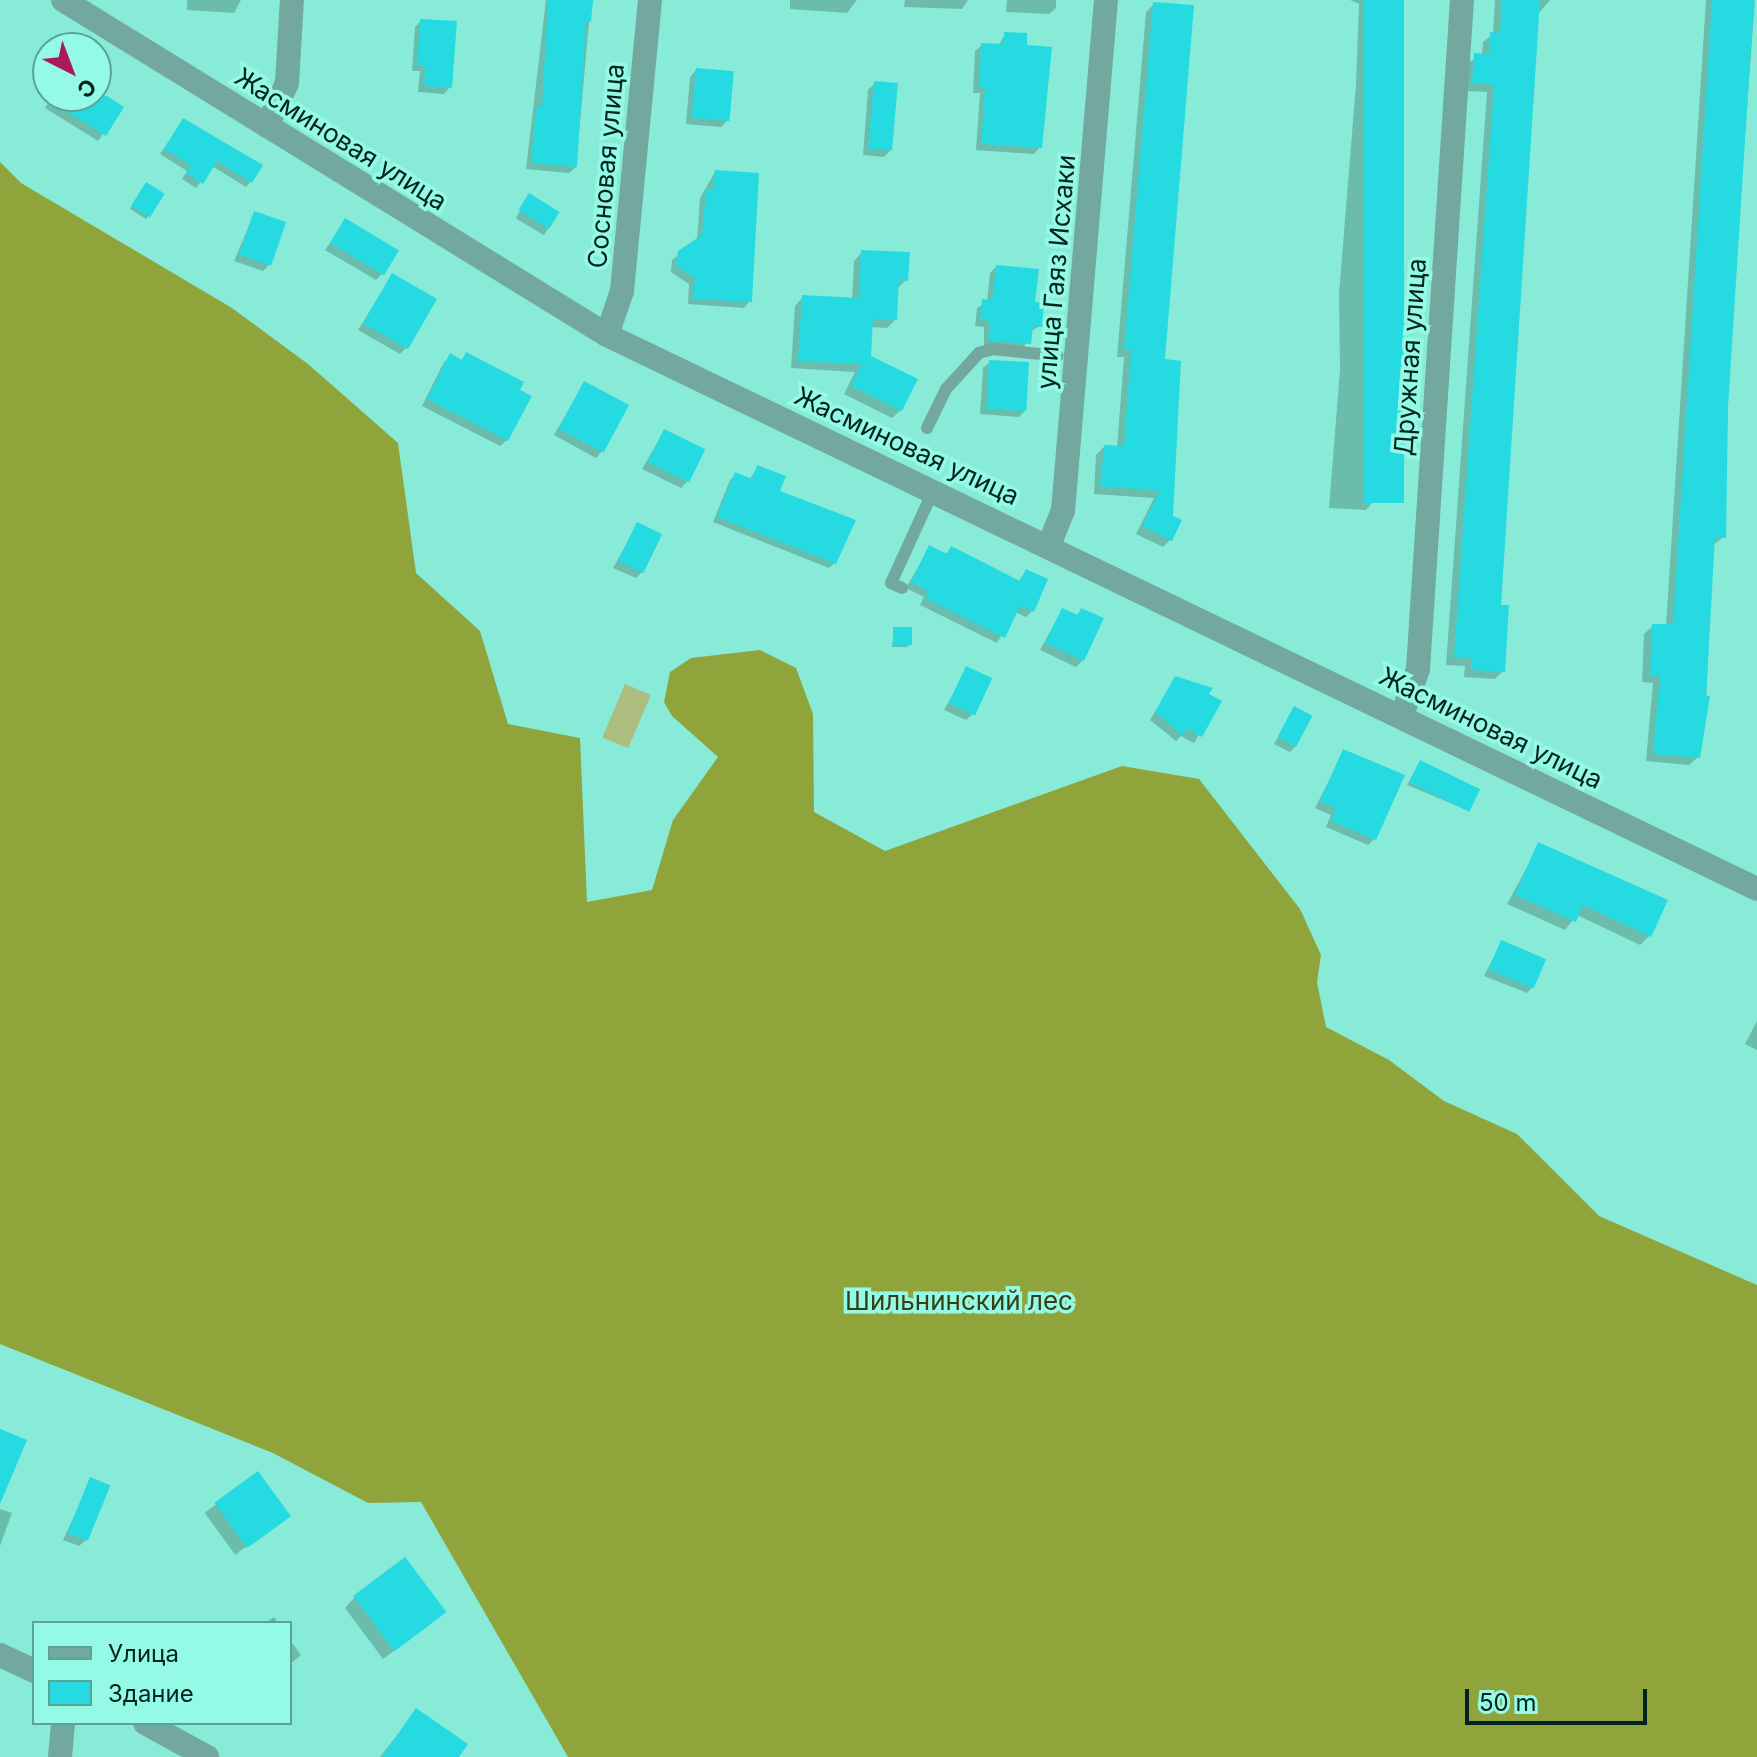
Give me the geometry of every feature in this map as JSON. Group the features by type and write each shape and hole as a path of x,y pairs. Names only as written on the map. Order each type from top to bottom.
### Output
{"street":[{"name":"Жасминовая улица","path":"63,0 607,335 934,489 1757,889"},
{"path":"267,126 287,83 292,0"},
{"name":"Сосновая улица","path":"607,335 622,291 650,0"},
{"name":"улица Гаяз Исхаки","path":"1049,545 1063,511 1106,0"},
{"name":"Дружная улица","path":"1402,716 1418,669 1462,0"},
{"path":"0,1655 32,1670"},
{"path":"60,1757 63,1725"},
{"path":"149,1725 207,1757"}],"lane":[{"path":"927,428 946,389 979,353 993,349 1058,356"},
{"path":"902,588 891,583 934,489"}],"green space":[{"name":"Шильнинский лес","path":"0,162 21,183 232,308 308,364 398,443 416,573 480,631 508,724 580,738 587,902 652,890 673,820 718,757 672,716 664,702 670,672 691,658 760,650 796,668 813,714 814,812 885,851 1122,766 1199,779 1300,909 1321,955 1317,982 1326,1027 1389,1060 1444,1101 1517,1134 1599,1216 1757,1285 1757,1757 568,1757 421,1502 368,1503 273,1453 0,1344"},
{"path":"625,684 651,695 628,748 602,737"}],"building":[{"path":"548,0 593,0 591,22 586,22 577,167 531,163 536,107 542,107"},
{"path":"1364,0 1404,0 1404,503 1364,503"},
{"path":"1502,0 1540,0 1501,605 1509,605 1505,672 1471,670 1472,658 1454,657 1494,85 1472,83 1474,53 1489,54 1490,32 1500,33"},
{"path":"1712,0 1754,0 1728,407 1726,538 1715,537 1706,696 1710,696 1700,758 1653,754 1660,675 1650,675 1652,624 1673,624"},
{"path":"1153,2 1194,5 1165,359 1181,361 1173,516 1182,520 1172,541 1142,526 1160,491 1100,486 1104,445 1124,446 1131,350 1124,349"},
{"path":"420,19 457,21 452,88 424,86 425,66 417,65"},
{"path":"1004,32 1027,33 1027,45 1052,47 1042,148 981,144 985,87 979,87 981,43 1004,44"},
{"path":"696,68 734,71 729,121 692,118"},
{"path":"874,81 898,83 892,151 868,149"},
{"path":"112,99 124,107 106,136 68,112 112,112"},
{"path":"183,118 263,165 252,183 217,161 203,184 186,173 191,165 164,149"},
{"path":"715,170 759,173 752,302 693,299 695,278 676,266 678,251 702,235 706,189 713,190"},
{"path":"146,182 165,194 150,217 131,206"},
{"path":"529,193 560,212 549,229 518,210"},
{"path":"254,211 286,222 271,266 239,254"},
{"path":"345,218 399,250 384,275 330,243"},
{"path":"861,250 910,252 908,281 899,280 897,320 873,319 871,356 918,379 902,411 851,386 861,364 798,361 802,295 859,298"},
{"path":"996,265 1039,269 1035,302 1044,303 1042,327 1033,326 1031,344 990,341 990,321 980,320 982,299 992,300"},
{"path":"392,273 437,299 408,349 363,323"},
{"path":"466,352 524,382 520,390 532,396 508,441 427,399 450,353 462,360"},
{"path":"989,360 1029,362 1026,411 986,409"},
{"path":"584,381 629,405 604,453 559,429"},
{"path":"664,429 705,449 689,482 648,462"},
{"path":"757,465 786,476 780,491 856,520 836,564 717,517 735,472 752,479"},
{"path":"637,522 662,534 643,573 618,561"},
{"path":"929,545 947,554 951,546 1020,581 1026,569 1048,579 1034,612 1020,606 1005,638 925,598 928,591 911,582"},
{"path":"1062,608 1078,615 1081,608 1104,618 1084,661 1045,643"},
{"path":"893,627 912,627 912,645 893,645"},
{"path":"966,666 992,678 975,715 949,703"},
{"path":"1175,676 1213,688 1209,694 1222,701 1202,737 1187,729 1183,736 1155,712"},
{"path":"1294,706 1313,716 1296,747 1278,737"},
{"path":"1343,749 1405,775 1376,840 1331,821 1336,808 1320,801"},
{"path":"1420,760 1480,789 1469,812 1409,782"},
{"path":"1538,842 1668,900 1651,937 1583,905 1576,922 1515,895"},
{"path":"1501,940 1546,959 1534,989 1488,969"},
{"path":"0,1429 27,1440 0,1504"},
{"path":"258,1471 291,1516 247,1548 214,1503"},
{"path":"90,1477 110,1485 88,1541 68,1533"},
{"path":"405,1557 447,1612 395,1651 353,1596"},
{"path":"416,1708 468,1744 459,1757 382,1757"}]}
